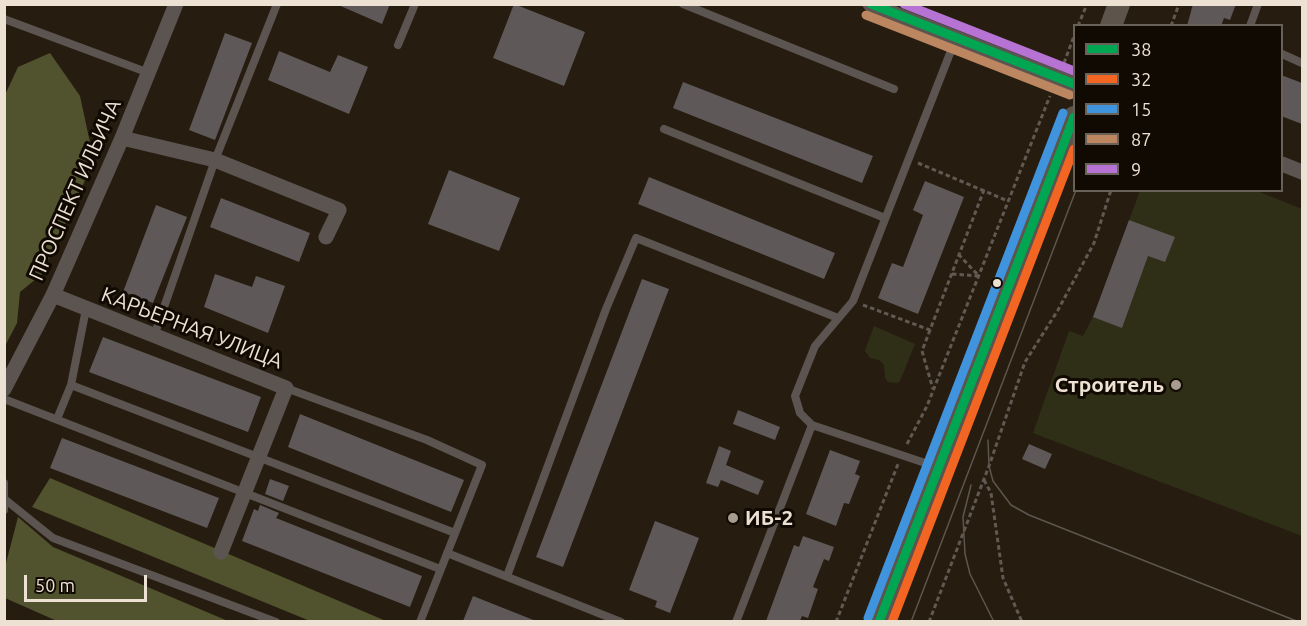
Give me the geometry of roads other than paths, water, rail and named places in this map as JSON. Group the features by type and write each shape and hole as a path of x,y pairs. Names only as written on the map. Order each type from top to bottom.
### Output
{"main road":[{"path":"1112,24 1119,4"},
{"path":"879,621 1064,118"}],"street":[{"name":"ПРОСПЕКТ ИЛЬИЧА","path":"4,389 53,295 122,138 176,4"},
{"path":"870,4 1073,84"},
{"path":"122,138 215,160 339,210 326,237"},
{"path":"1283,165 1302,172"},
{"name":"КАРЬЕРНАЯ УЛИЦА","path":"53,295 286,388 221,552"}],"lane":[{"path":"154,336 215,160 277,4"},
{"path":"398,45 415,4"},
{"path":"683,4 894,89"},
{"path":"1251,24 1258,4"},
{"path":"4,19 149,73"},
{"path":"937,467 812,425 800,413 795,396 815,346 853,301 956,38"},
{"path":"1283,55 1302,63"},
{"path":"664,129 885,218"},
{"path":"507,576 606,309 636,238 838,318"},
{"path":"57,419 71,385 86,309"},
{"path":"71,385 454,533"},
{"path":"286,388 426,440 482,465 420,621"},
{"path":"4,399 440,569"},
{"path":"736,621 812,425"},
{"path":"4,483 7,501 4,510"},
{"path":"7,501 53,538 276,621"},
{"path":"447,553 621,621"}],"tram line":[{"path":"911,622 1075,192"},
{"path":"988,440 989,466 993,481 1011,505 1029,515 1299,622"},
{"path":"971,485 963,517 965,554 970,574 994,622"}],"place":[{"name":"Строитель","path":"1176,385"},
{"name":"ИБ-2","path":"733,518"}]}
